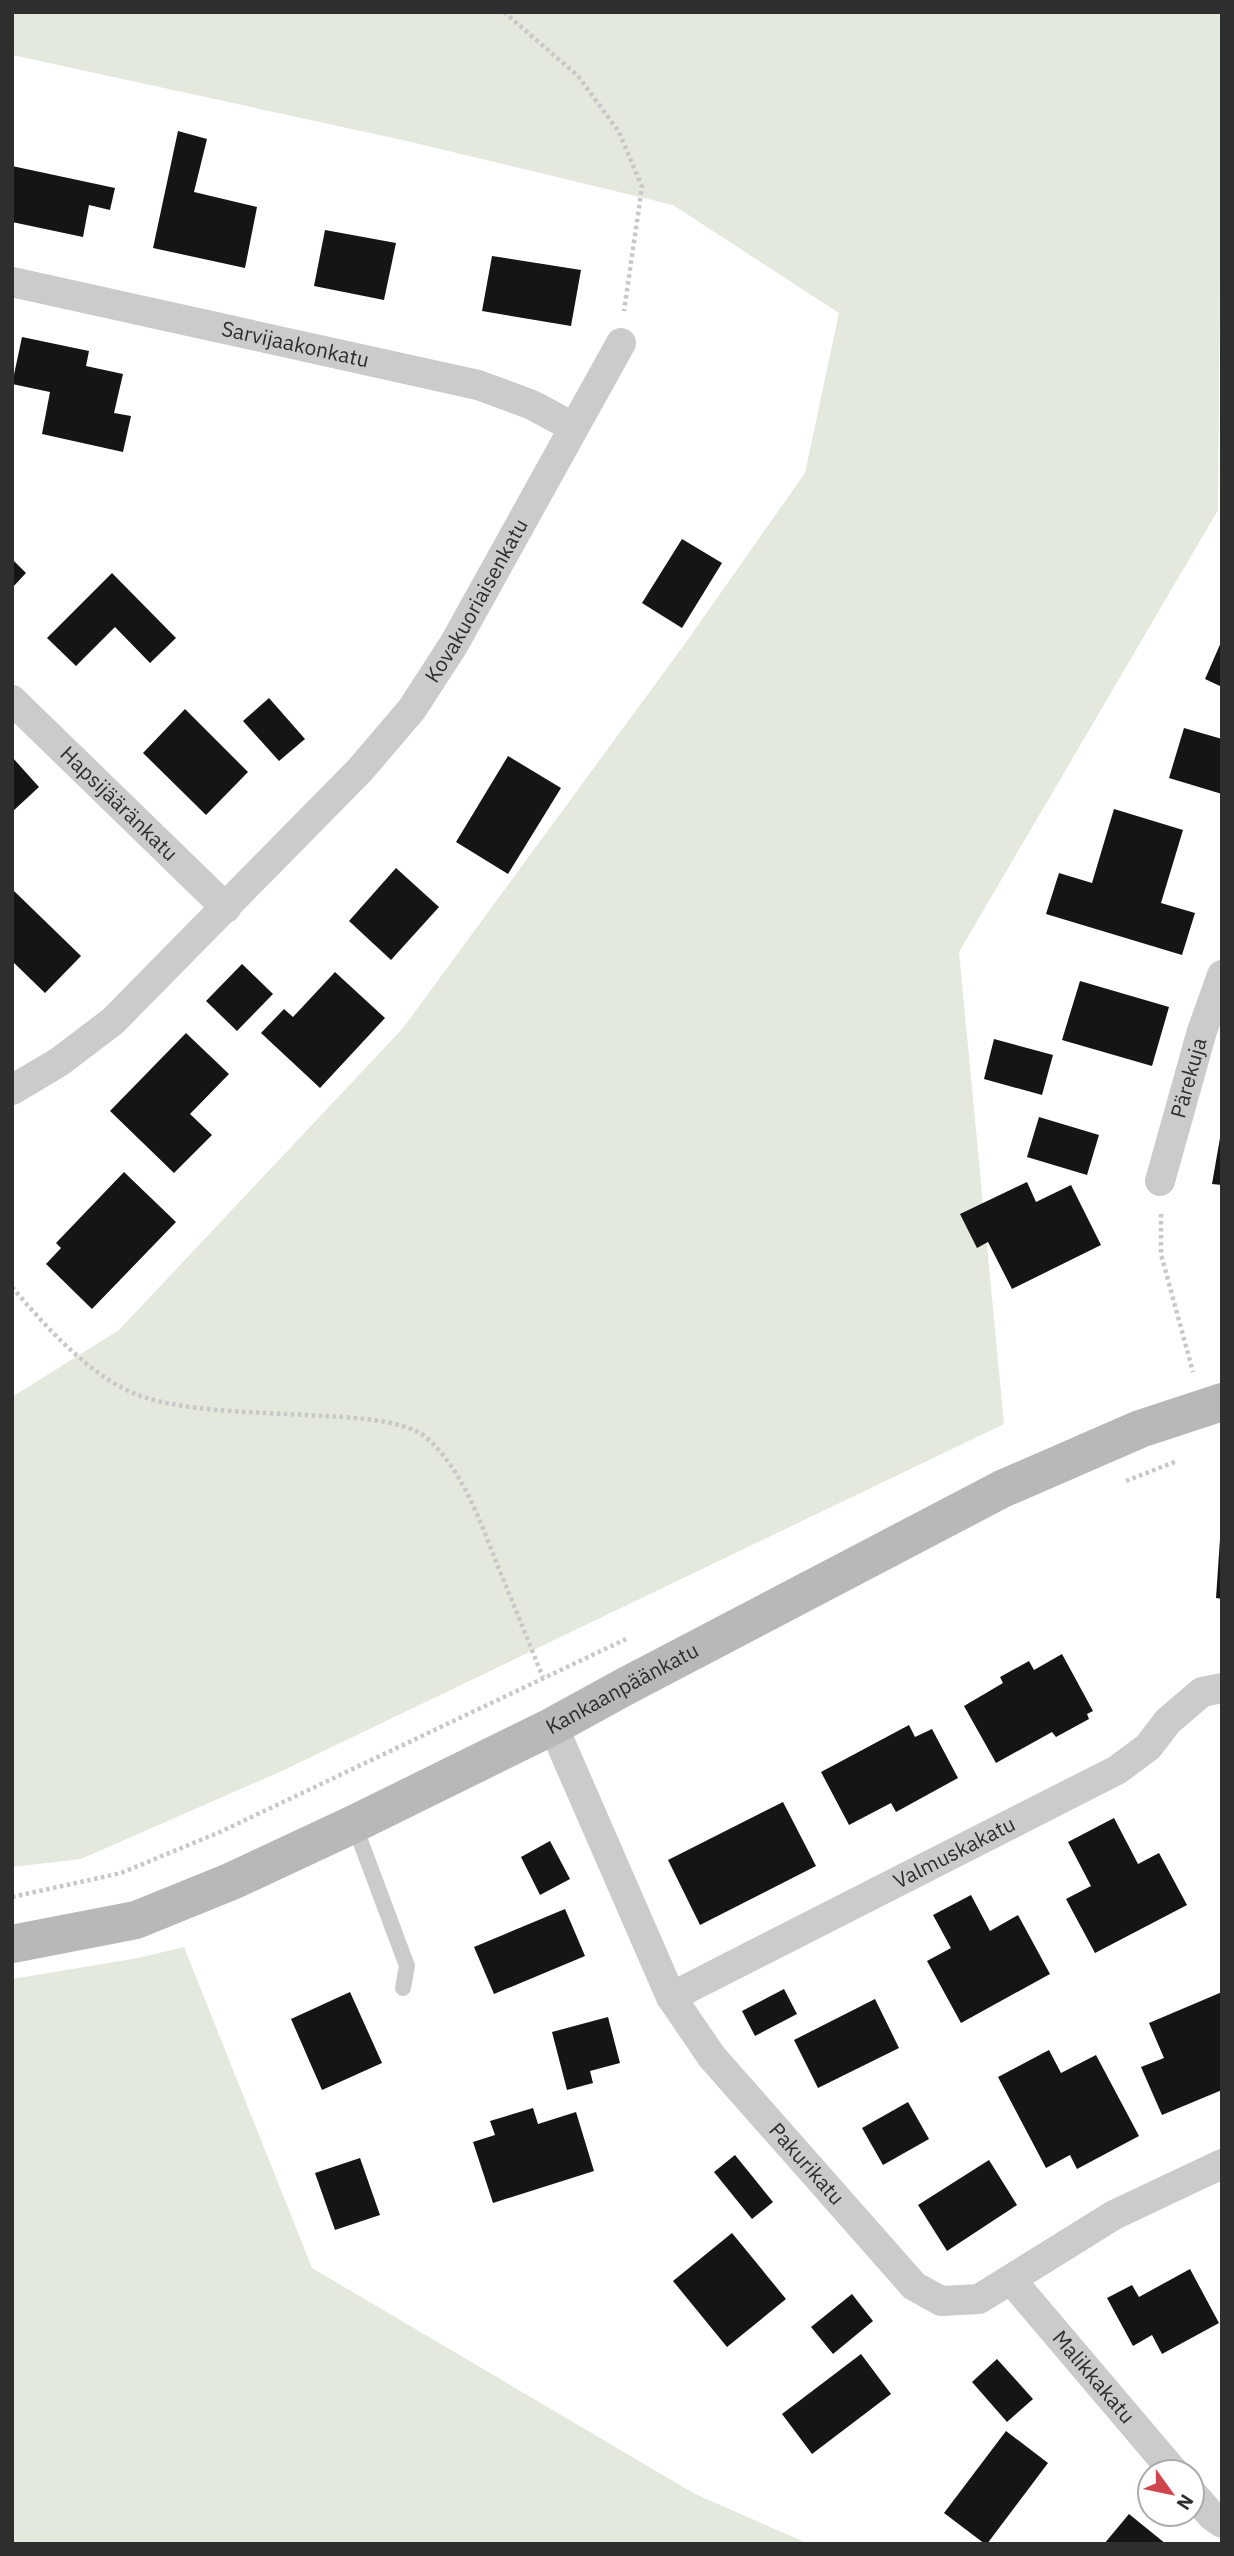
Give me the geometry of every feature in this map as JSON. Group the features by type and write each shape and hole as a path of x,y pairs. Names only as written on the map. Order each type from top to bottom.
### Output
{"street":[{"name":"Sarvijaakonkatu","path":"12,282 478,385 532,405 573,427"},
{"name":"Kovakuoriaisenkatu","path":"12,1090 59,1062 113,1021 360,770 412,709 454,644 621,343"},
{"name":"Hapsijääränkatu","path":"12,700 226,908"},
{"name":"Pärekuja","path":"1160,1181 1212,1033 1222,975"},
{"name":"Kankaanpäänkatu","path":"12,1944 136,1920 232,1881 553,1726 637,1679 1002,1489 1140,1429 1213,1388"},
{"name":"Valmuskakatu","path":"671,1997 1117,1770 1148,1747 1168,1721 1202,1692 1222,1688"},
{"name":"Pakurikatu","path":"553,1726 671,1997 712,2057 914,2286 941,2301 979,2299 1012,2281 1114,2215 1222,2164"},
{"name":"Malikkakatu","path":"1012,2281 1162,2458"},
{"path":"1206,2509 1222,2523"}],"lane":[{"path":"354,1824 407,1966 402,1988"}],"path":[{"path":"504,12 578,76 619,132 642,187 629,266 621,343"},
{"path":"1160,1181 1161,1254 1195,1376 1213,1388"},
{"path":"12,1287 59,1337 100,1373 141,1395 190,1406 363,1419 402,1426 426,1437 451,1463 483,1530 543,1677"},
{"path":"1118,1485 1182,1459"},
{"path":"12,1897 121,1873 220,1832 638,1634"}],"shaded area":[{"path":"12,12 1222,12 1218,510 959,952 1004,1424 284,1770 81,1859 12,1867 12,1397 119,1330 403,1028 684,645 805,473 839,313 673,205 407,141 12,55"},
{"path":"184,1947 312,2268 695,2494 809,2544 12,2544 12,1979 138,1958"}],"building":[{"path":"178,131 207,139 194,192 257,207 245,268 153,248"},
{"path":"12,166 115,188 110,210 89,205 83,237 12,222"},
{"path":"325,230 396,243 384,300 314,286"},
{"path":"492,256 581,270 571,326 482,311"},
{"path":"22,337 89,351 86,366 123,374 114,413 131,416 123,452 42,434 50,392 12,384"},
{"path":"682,539 722,563 682,628 642,603"},
{"path":"12,559 26,573 12,588"},
{"path":"112,573 176,638 150,663 115,627 76,666 47,638"},
{"path":"1222,640 1222,687 1205,679"},
{"path":"269,698 305,739 279,761 243,721"},
{"path":"185,709 248,772 206,815 143,753"},
{"path":"1184,728 1222,739 1222,794 1169,778"},
{"path":"508,756 561,788 508,874 456,842"},
{"path":"12,757 39,787 12,812"},
{"path":"1114,809 1183,830 1161,903 1195,913 1182,955 1046,914 1059,873 1092,883"},
{"path":"396,868 439,907 391,960 349,921"},
{"path":"12,889 81,956 45,993 12,961"},
{"path":"242,964 273,994 237,1031 206,1001"},
{"path":"335,972 385,1018 320,1088 261,1033 284,1009 293,1017"},
{"path":"1080,981 1169,1007 1152,1066 1062,1040"},
{"path":"186,1033 229,1074 190,1114 212,1135 174,1173 110,1111"},
{"path":"994,1039 1053,1055 1042,1095 984,1079"},
{"path":"1039,1117 1099,1135 1087,1175 1027,1157"},
{"path":"1222,1138 1222,1185 1212,1184"},
{"path":"124,1172 176,1222 92,1309 46,1264 61,1248 56,1243"},
{"path":"1027,1182 1036,1202 1071,1185 1101,1245 1012,1289 988,1242 977,1248 960,1214"},
{"path":"1222,1539 1222,1599 1216,1598"},
{"path":"1062,1654 1093,1711 1087,1714 1089,1719 1056,1737 1052,1732 996,1763 964,1706 1003,1683 1000,1677 1029,1661 1034,1670"},
{"path":"909,1725 915,1737 932,1729 958,1778 896,1812 891,1803 849,1825 821,1772"},
{"path":"783,1802 816,1866 700,1925 668,1860"},
{"path":"1114,1818 1138,1864 1159,1853 1187,1905 1095,1953 1066,1899 1091,1886 1068,1842"},
{"path":"550,1841 570,1879 540,1895 521,1857"},
{"path":"971,1895 990,1931 1018,1915 1050,1974 961,2023 927,1961 951,1948 933,1915"},
{"path":"565,1909 585,1956 494,1994 474,1947"},
{"path":"784,1989 797,2014 755,2036 742,2011"},
{"path":"350,1992 382,2063 322,2090 291,2019"},
{"path":"1222,1992 1222,2090 1162,2115 1141,2067 1164,2058 1149,2023"},
{"path":"875,1999 899,2048 818,2088 794,2040"},
{"path":"608,2017 620,2063 590,2071 593,2083 567,2090 552,2032"},
{"path":"1049,2050 1061,2073 1096,2055 1139,2136 1077,2169 1070,2155 1046,2168 998,2077"},
{"path":"908,2102 929,2139 883,2165 862,2128"},
{"path":"533,2108 538,2124 576,2112 594,2171 493,2203 473,2142 495,2135 490,2121"},
{"path":"735,2155 773,2202 752,2219 714,2172"},
{"path":"360,2158 380,2215 335,2230 315,2173"},
{"path":"989,2160 1017,2205 947,2251 918,2205"},
{"path":"732,2233 786,2299 727,2347 673,2281"},
{"path":"1190,2269 1219,2323 1162,2354 1152,2335 1133,2346 1107,2298 1132,2285 1139,2297"},
{"path":"852,2294 873,2321 833,2354 811,2327"},
{"path":"861,2354 891,2394 812,2454 782,2414"},
{"path":"997,2359 1033,2399 1007,2422 972,2382"},
{"path":"1006,2431 1048,2463 985,2544 944,2513"},
{"path":"1129,2514 1136,2520 1136,2528 1146,2528 1166,2544 1104,2544"}]}
